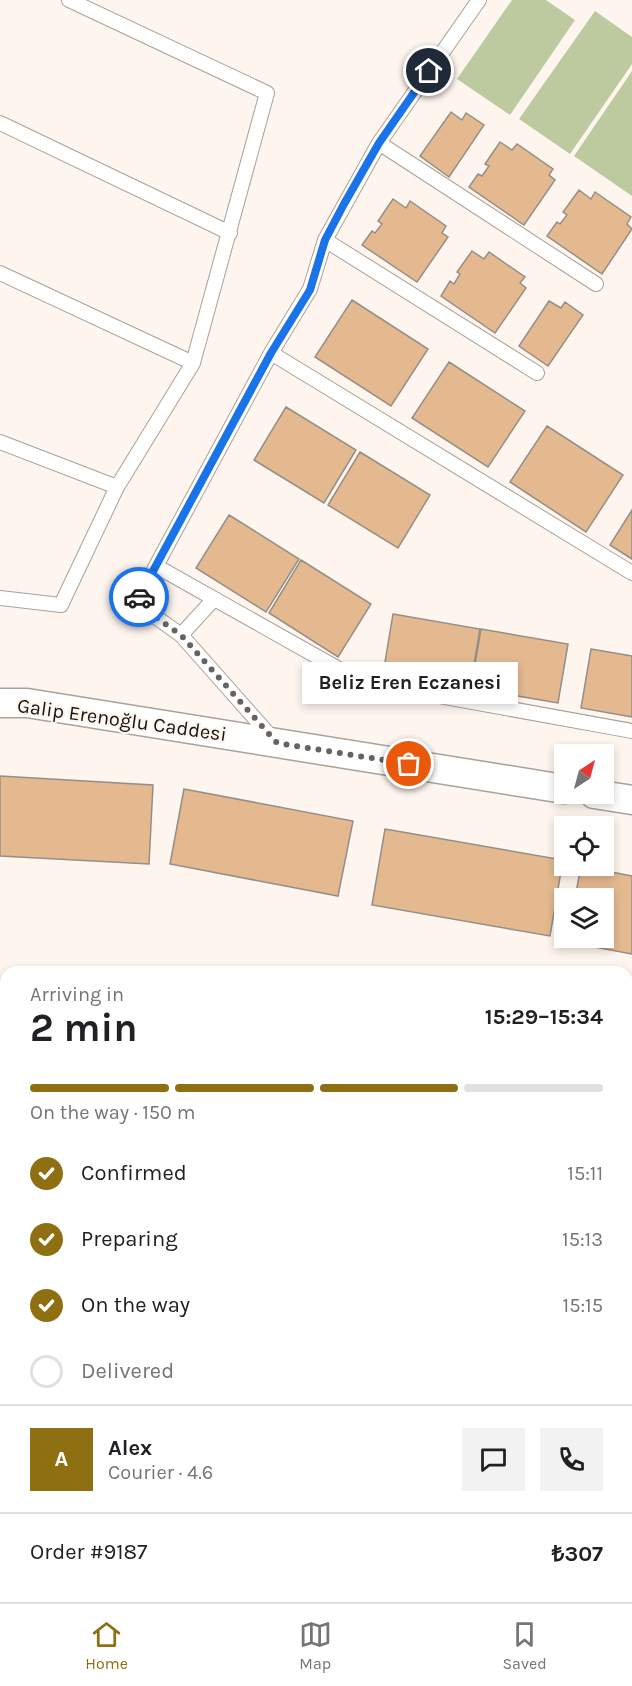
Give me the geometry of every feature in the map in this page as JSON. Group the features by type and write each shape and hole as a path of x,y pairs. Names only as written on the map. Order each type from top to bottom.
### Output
{"street":[{"name":"Galip Erenoğlu Caddesi","path":"0,703 27,703 554,787"},
{"path":"614,797 632,800"}],"lane":[{"path":"0,598 62,605 117,487 194,363 267,93 69,0"},
{"path":"277,743 181,635 136,603 271,353 310,290 325,240 379,143 479,0"},
{"path":"0,123 230,233"},
{"path":"379,143 596,284"},
{"path":"325,240 537,373"},
{"path":"0,273 194,363"},
{"path":"271,353 632,573"},
{"path":"0,442 117,487"},
{"path":"156,566 362,682 632,732"},
{"path":"181,635 214,599"}],"green space":[{"path":"512,0 546,0 575,20 510,115 457,79"},
{"path":"595,11 632,37 632,64 570,154 519,119"},
{"path":"632,71 632,196 574,156"}],"building":[{"path":"451,112 462,120 466,113 484,125 449,177 420,156"},
{"path":"500,142 512,150 517,144 553,169 549,175 555,180 524,225 469,187 478,174 482,176 489,166 485,164"},
{"path":"579,190 591,199 595,192 631,217 627,224 632,229 602,274 547,236 557,222 560,224 567,215 563,212"},
{"path":"393,199 406,208 410,201 446,226 442,233 448,237 417,282 362,245 372,231 375,233 382,224 378,221"},
{"path":"472,251 484,259 489,252 525,277 520,283 526,288 495,333 441,296 450,281 454,284 460,274 457,272"},
{"path":"352,300 428,349 391,406 315,357"},
{"path":"549,301 561,308 565,302 583,315 548,366 519,346"},
{"path":"449,362 525,411 488,467 412,418"},
{"path":"286,407 356,450 324,503 254,460"},
{"path":"547,426 623,475 586,532 510,482"},
{"path":"360,452 430,495 398,548 328,505"},
{"path":"632,510 632,559 610,545"},
{"path":"229,515 299,559 266,612 196,568"},
{"path":"301,560 371,604 338,657 269,613"},
{"path":"393,614 480,629 470,688 383,674"},
{"path":"481,629 568,644 558,703 471,688"},
{"path":"591,649 632,656 632,717 581,708"},
{"path":"0,776 153,785 149,864 0,856"},
{"path":"184,789 353,821 338,896 170,864"},
{"path":"385,829 554,858 554,876 560,876 558,888 554,888 554,913 550,936 372,905"},
{"path":"614,872 632,876 632,954 600,948 614,948 614,888 577,888 579,876 614,876"}],"way so far":[{"path":"139,597 136,603 181,635 277,743 409,764"}],"place":[{"name":"Beliz Eren Eczanesi","path":"409,764"}],"route":[{"path":"139,597 271,353 310,290 325,240 344,204 379,143 429,71"}]}
